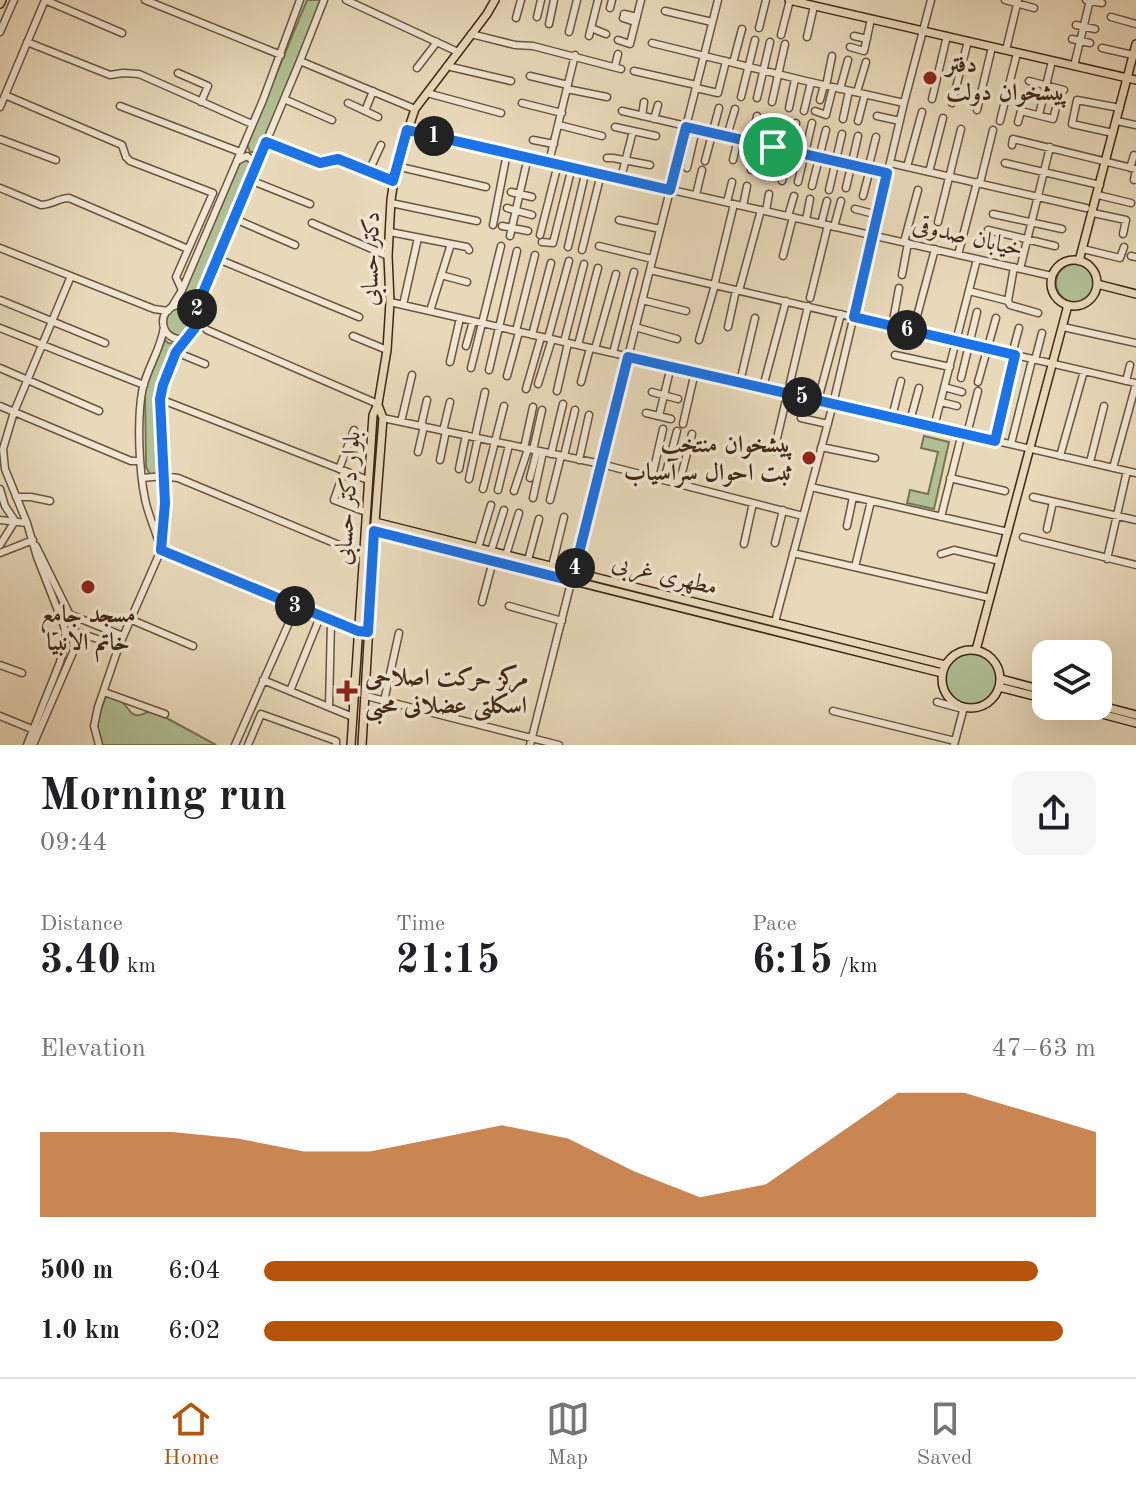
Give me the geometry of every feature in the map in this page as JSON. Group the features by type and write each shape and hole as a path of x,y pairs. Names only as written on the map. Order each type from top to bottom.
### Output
{"main road":[{"name":"دکتر حسابی","path":"378,404 387,350 390,302 388,256 396,166 415,109 495,0"},
{"path":"790,0 1132,79"},
{"path":"1079,261 1089,210 1098,195 1120,108 1132,79 1136,44"},
{"path":"1079,261 1094,272 1097,284 1088,301 1082,305 1068,305 1054,294 1052,276 1060,265 1079,261"},
{"path":"1097,284 1136,294"},
{"path":"976,650 1068,305"},
{"name":"بلوار دکتر حسابی","path":"362,745 383,418 378,404"},
{"name":"بلوار دکتر حسابی","path":"351,745 373,415 378,404"},
{"name":"مطهری غربی","path":"375,522 394,531 493,561 775,622 932,661 944,669"},
{"name":"مطهری غربی","path":"374,531 394,531 491,551 552,566 573,576 926,669 944,669"},
{"path":"976,650 996,663 1000,683 989,702 964,708 949,698 942,682 944,669 958,652 976,650"},
{"path":"926,669 933,669 932,661"},
{"path":"1000,683 1032,689"},
{"path":"1016,687 1032,693"},
{"path":"1112,709 1136,715"},
{"path":"1112,717 1136,723"}],"street":[{"path":"0,32 14,0"},
{"path":"0,107 45,0 122,33"},
{"path":"145,0 281,55"},
{"path":"300,0 281,55 182,290 164,324 161,344 141,396 140,461 145,500 161,550 331,622 368,632"},
{"path":"346,0 458,52"},
{"path":"516,18 521,0"},
{"path":"537,17 541,0"},
{"path":"549,24 554,0"},
{"path":"569,32 577,0"},
{"path":"598,0 590,32 606,34"},
{"path":"618,40 630,44 641,0"},
{"path":"531,742 718,0"},
{"path":"759,28 766,0"},
{"path":"781,35 790,0"},
{"path":"775,622 828,424 931,0"},
{"path":"1005,0 1034,8"},
{"path":"1074,66 1076,40 1089,0 1102,3"},
{"path":"99,745 94,718 119,646 161,550 164,516 160,399 163,385 176,352 191,334 197,307 324,1"},
{"path":"1006,50 1018,2"},
{"path":"807,37 814,6"},
{"path":"665,11 712,22"},
{"path":"624,16 636,19"},
{"path":"1111,17 1136,24"},
{"path":"850,47 864,51 871,19"},
{"path":"1080,26 1095,29"},
{"path":"634,71 718,93 742,29"},
{"path":"471,34 618,67 618,54"},
{"path":"854,36 867,39"},
{"path":"932,99 947,36"},
{"path":"741,97 755,40"},
{"path":"1076,40 1090,43"},
{"path":"952,103 968,41"},
{"path":"27,42 110,75 139,74 252,124"},
{"path":"417,68 437,42"},
{"path":"757,98 770,42"},
{"path":"652,43 904,103"},
{"path":"772,102 785,44"},
{"path":"977,110 992,47"},
{"path":"1102,48 1133,55"},
{"path":"1000,121 1017,53"},
{"path":"572,167 553,243 541,239 554,163 554,144 575,55"},
{"path":"815,111 826,115 832,56"},
{"path":"820,100 848,60"},
{"path":"300,61 415,109"},
{"path":"1039,115 1052,61"},
{"path":"843,119 857,92 866,62"},
{"path":"447,66 511,81"},
{"path":"178,73 208,86 201,102"},
{"path":"530,76 607,97"},
{"path":"789,108 795,79"},
{"path":"1029,81 1064,90"},
{"path":"804,111 811,82"},
{"path":"719,90 729,93"},
{"path":"365,111 373,91"},
{"path":"857,92 858,121"},
{"path":"427,93 501,113"},
{"path":"5,95 122,145 130,161 213,193 176,277 182,290"},
{"path":"284,99 332,120"},
{"path":"1113,133 1072,124 1077,100 1120,108"},
{"path":"642,116 644,102"},
{"path":"348,103 378,117"},
{"path":"522,103 562,113"},
{"path":"1027,112 1029,103"},
{"path":"654,119 658,105"},
{"path":"120,106 245,150 252,156 261,154"},
{"path":"705,161 719,108"},
{"path":"1018,122 1021,111 1053,119 1056,108"},
{"path":"727,136 735,109"},
{"path":"622,111 887,173"},
{"path":"907,167 922,112"},
{"path":"751,170 757,116"},
{"path":"877,116 900,121"},
{"path":"929,172 943,118"},
{"path":"773,170 780,120"},
{"path":"1117,121 1136,125"},
{"path":"782,181 796,123"},
{"path":"798,182 812,123"},
{"path":"559,125 602,136"},
{"path":"615,127 656,136"},
{"path":"687,168 696,129"},
{"path":"938,222 961,129"},
{"name":"خیابان صدوقی","path":"407,130 1052,276"},
{"path":"812,186 826,130"},
{"path":"958,255 993,130"},
{"path":"621,178 633,131"},
{"path":"829,190 842,134"},
{"path":"846,188 858,136"},
{"path":"863,196 876,137"},
{"path":"0,139 56,160"},
{"path":"733,160 738,139"},
{"path":"1012,145 1013,139 1132,168"},
{"path":"533,140 554,144"},
{"path":"266,142 320,163 338,159 393,181"},
{"path":"369,171 381,145"},
{"path":"1008,301 1050,147"},
{"path":"493,225 507,153"},
{"path":"1134,155 1134,180"},
{"path":"236,161 247,156 253,161 255,170"},
{"path":"510,232 528,157"},
{"path":"607,158 650,165"},
{"path":"890,163 1038,196 1126,220 1123,234"},
{"path":"1005,163 1100,185"},
{"path":"396,166 486,187"},
{"path":"1121,177 1132,168"},
{"path":"568,247 586,170"},
{"path":"696,195 702,170"},
{"path":"582,250 601,174"},
{"path":"250,180 310,204"},
{"path":"699,340 715,283 732,182"},
{"path":"743,206 747,186"},
{"path":"0,188 41,205 69,198 188,249"},
{"path":"902,275 918,190"},
{"path":"511,192 532,197"},
{"path":"728,327 749,249 769,194"},
{"path":"1098,195 1131,203"},
{"path":"783,256 794,196"},
{"path":"806,220 810,199"},
{"path":"827,201 828,225"},
{"path":"810,298 828,225 841,201"},
{"path":"391,203 477,221"},
{"path":"507,208 532,215"},
{"path":"855,209 878,215"},
{"path":"993,214 1062,229"},
{"path":"235,219 295,245"},
{"path":"619,220 660,229"},
{"path":"312,223 388,256"},
{"path":"502,226 510,232 528,231"},
{"path":"988,230 1055,246"},
{"path":"390,232 467,247 469,250"},
{"path":"924,247 927,236"},
{"path":"403,305 418,238"},
{"path":"430,311 451,244"},
{"path":"471,368 501,246"},
{"path":"599,246 652,259"},
{"path":"1083,249 1120,258 1124,247"},
{"path":"0,248 154,309 186,307 207,330 378,404"},
{"path":"913,331 935,249"},
{"path":"489,370 517,251"},
{"path":"507,376 535,255"},
{"path":"218,259 359,317"},
{"path":"934,427 977,259"},
{"path":"538,384 547,338 569,261"},
{"path":"532,335 551,263"},
{"path":"866,263 877,267"},
{"path":"557,391 584,264"},
{"path":"578,345 598,268"},
{"path":"650,270 738,288 1033,362 1136,383 1113,468"},
{"path":"613,353 634,272"},
{"path":"581,382 616,274"},
{"path":"441,275 467,282"},
{"path":"30,745 66,638 5,469 3,449 14,412 71,276"},
{"path":"892,326 899,288"},
{"path":"969,291 1038,313"},
{"path":"0,300 105,343"},
{"path":"642,300 686,311"},
{"path":"763,387 786,301"},
{"path":"390,302 1136,473"},
{"path":"774,451 808,306"},
{"path":"154,309 166,331 174,338 207,330"},
{"path":"961,378 977,312"},
{"path":"818,400 841,314"},
{"path":"450,362 460,318"},
{"path":"740,382 755,318"},
{"path":"978,382 996,318"},
{"path":"466,346 473,321"},
{"path":"635,327 677,339"},
{"path":"1063,327 1136,342"},
{"path":"0,328 144,385"},
{"path":"995,441 1019,328"},
{"path":"1011,444 1042,333"},
{"path":"353,336 387,350"},
{"path":"526,389 547,338"},
{"path":"144,352 155,356"},
{"path":"176,352 205,364"},
{"path":"895,355 950,367"},
{"path":"1126,381 1130,365"},
{"path":"659,416 671,366"},
{"path":"0,368 99,411"},
{"path":"1060,456 1084,371"},
{"path":"683,424 695,372"},
{"path":"401,422 412,375"},
{"path":"892,417 901,381"},
{"path":"944,387 962,392"},
{"path":"910,421 919,388"},
{"path":"941,517 978,391"},
{"path":"469,479 485,392"},
{"path":"652,392 678,399"},
{"path":"160,399 368,480"},
{"path":"418,452 427,400"},
{"path":"440,460 450,402"},
{"path":"941,402 957,406"},
{"path":"514,491 563,404"},
{"path":"0,406 131,461 140,461"},
{"path":"483,489 504,406"},
{"path":"1090,462 1104,406"},
{"path":"533,407 536,450 533,498"},
{"path":"530,478 542,410"},
{"path":"550,500 575,410"},
{"path":"646,413 671,419"},
{"path":"579,460 589,415"},
{"path":"383,418 601,464 803,516"},
{"path":"801,418 828,424"},
{"path":"652,477 663,429"},
{"path":"354,430 334,500 366,512"},
{"path":"664,480 677,431"},
{"path":"679,484 692,434"},
{"path":"459,469 466,435"},
{"path":"498,490 509,445"},
{"path":"821,447 875,458"},
{"path":"1107,559 1127,471"},
{"path":"142,478 178,478 363,555"},
{"path":"950,478 1005,491"},
{"path":"811,487 1008,532"},
{"path":"0,489 5,506 15,521"},
{"path":"16,497 50,501"},
{"path":"847,526 853,497"},
{"path":"1033,497 1136,520"},
{"path":"855,567 871,501"},
{"path":"1047,529 1053,502"},
{"path":"744,544 753,503"},
{"path":"478,548 491,505"},
{"path":"491,551 504,510"},
{"path":"775,543 783,510"},
{"path":"506,555 519,513"},
{"path":"552,566 564,517"},
{"path":"528,560 539,519"},
{"path":"0,520 27,523"},
{"path":"0,545 15,521"},
{"path":"1023,537 1136,565"},
{"path":"0,553 33,540"},
{"path":"33,540 70,615 74,650 36,730"},
{"path":"941,554 954,550 1000,561"},
{"path":"793,553 990,598"},
{"path":"482,602 493,561"},
{"path":"509,606 562,621"},
{"path":"235,745 296,607"},
{"path":"70,615 123,636"},
{"path":"290,691 320,617"},
{"path":"132,620 193,646"},
{"path":"329,707 331,622"},
{"path":"73,631 119,646"},
{"path":"384,701 399,633"},
{"path":"0,665 22,673"},
{"path":"263,680 353,717"},
{"path":"104,692 165,714"},
{"path":"366,696 531,742 559,745"},
{"path":"833,711 955,743 964,708 937,702"},
{"path":"248,745 261,714 336,741 336,745"},
{"path":"0,716 36,730"}],"green space":[{"path":"307,0 321,2 260,150 250,152 247,145"},
{"path":"248,159 252,167 195,305 188,298 181,299 238,163"},
{"path":"1075,264 1088,270 1094,283 1088,296 1075,302 1062,296 1056,283 1062,270"},
{"path":"180,308 190,312 194,322 190,332 180,336 170,332 166,322 170,312"},
{"path":"165,340 177,344 157,398 160,473 150,475 146,467 145,390"},
{"path":"924,436 949,442 934,509 907,503 910,490 928,494 938,452 921,448"},
{"path":"971,653 990,660 997,679 990,698 971,705 952,698 945,679 952,660"},
{"path":"107,693 118,698 135,715 152,710 216,745 101,745 98,725"}],"place":[{"name":"دفتر پیشخوان دولت","path":"930,78"},
{"name":"پیشخوان منتخب ثبت احوال سرآسیاب","path":"809,458"},
{"name":"مسجد جامع خاتم الانبیا","path":"88,587"},
{"name":"مرکز حرکت اصلاحی اسکلتی عضلانی محبی","path":"347,691"}],"route":[{"path":"686,127 773,147 887,173 854,317 1015,355 995,441 628,357 572,581 374,531 368,632 331,622 161,550 165,503 160,402 163,385 176,352 197,324 197,307 266,142 320,163 338,159 393,181 407,130 670,190 686,127"}]}
